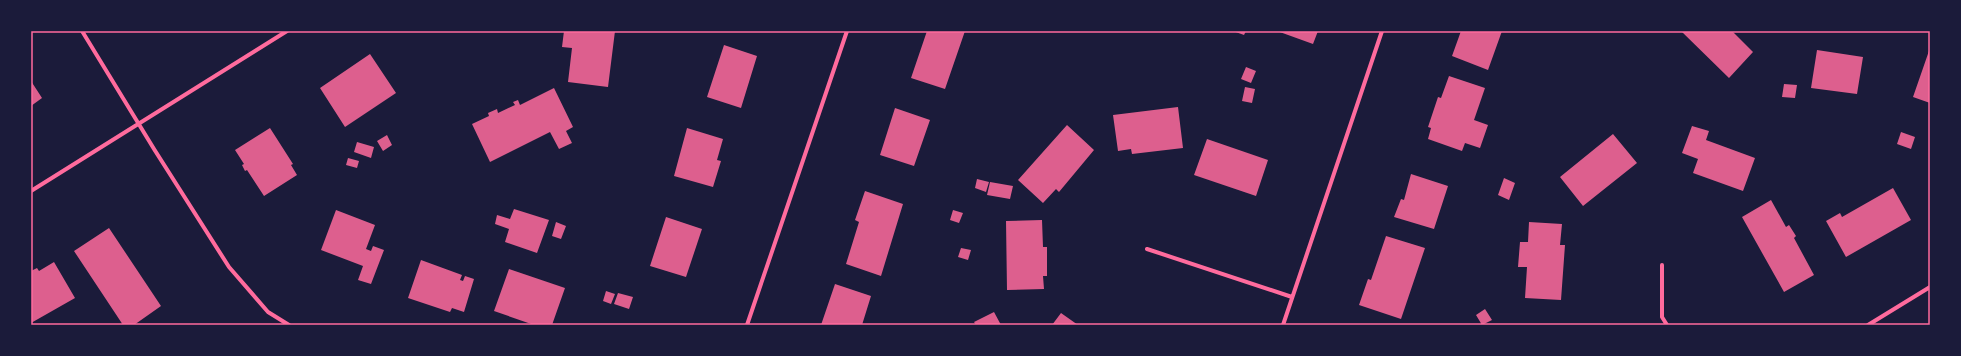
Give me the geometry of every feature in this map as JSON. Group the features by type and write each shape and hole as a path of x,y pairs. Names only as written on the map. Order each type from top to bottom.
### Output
{"street":[{"path":"82,31 229,267 268,312 289,325"},
{"path":"31,191 287,31"},
{"path":"747,325 847,31"},
{"path":"1283,325 1382,31"},
{"path":"1147,249 1292,297"},
{"path":"1662,265 1662,317 1667,325"},
{"path":"1868,325 1930,288"}],"building":[{"path":"564,31 615,31 608,87 568,82 572,48 562,47"},
{"path":"927,31 965,31 945,89 911,78"},
{"path":"1233,31 1246,31 1244,35"},
{"path":"1277,31 1318,31 1313,44"},
{"path":"1461,31 1502,31 1488,70 1452,56"},
{"path":"1681,31 1732,31 1753,52 1729,78"},
{"path":"724,45 757,56 741,108 707,97"},
{"path":"1930,48 1930,103 1913,97"},
{"path":"1817,50 1863,57 1857,94 1811,88"},
{"path":"370,54 396,93 345,127 320,88"},
{"path":"1246,67 1256,71 1251,83 1241,79"},
{"path":"1449,76 1485,88 1474,120 1488,125 1480,148 1465,143 1462,151 1428,139 1431,128 1428,127 1438,97 1441,98"},
{"path":"31,81 42,98 31,106"},
{"path":"1784,84 1797,85 1795,98 1782,97"},
{"path":"1245,87 1255,89 1252,103 1242,101"},
{"path":"554,88 573,127 566,131 572,143 559,149 550,132 490,162 472,124 489,116 488,113 497,109 498,113 515,105 513,102 518,100 520,105"},
{"path":"1178,107 1183,148 1132,154 1131,149 1118,151 1113,115"},
{"path":"895,108 930,120 914,166 880,155"},
{"path":"1067,125 1094,150 1059,192 1056,189 1043,203 1018,180"},
{"path":"1692,126 1709,131 1706,140 1755,158 1743,191 1693,173 1698,159 1682,153"},
{"path":"270,128 293,164 291,165 297,175 264,196 247,170 245,171 242,165 244,164 235,150"},
{"path":"687,128 723,139 717,160 721,161 713,187 674,176"},
{"path":"1901,132 1915,137 1911,149 1897,144"},
{"path":"1613,134 1637,163 1583,206 1560,177"},
{"path":"387,135 392,145 383,151 377,141"},
{"path":"1207,139 1268,160 1256,196 1194,175"},
{"path":"357,142 374,147 371,158 354,152"},
{"path":"348,158 359,161 357,168 346,165"},
{"path":"1411,174 1448,186 1434,229 1394,217 1401,199 1404,200"},
{"path":"1504,178 1515,183 1509,200 1498,195"},
{"path":"977,179 989,182 986,192 975,188"},
{"path":"990,182 1013,186 1010,199 987,195"},
{"path":"1893,188 1911,220 1846,257 1826,221 1840,213 1842,217"},
{"path":"865,191 903,204 881,276 846,264 859,222 855,220"},
{"path":"1771,200 1786,227 1789,225 1796,236 1794,238 1814,275 1784,292 1742,217"},
{"path":"514,209 549,220 537,253 505,242 509,229 495,224 497,215 510,219"},
{"path":"336,210 375,225 366,249 371,251 373,246 384,250 371,284 358,280 363,266 321,250"},
{"path":"953,210 963,213 959,223 950,220"},
{"path":"666,217 702,229 686,277 650,266"},
{"path":"1042,220 1043,247 1047,247 1047,276 1043,276 1044,289 1007,290 1006,221"},
{"path":"556,222 566,226 561,239 552,236"},
{"path":"1529,222 1562,224 1560,245 1565,245 1561,300 1525,298 1527,267 1518,267 1520,242 1528,242"},
{"path":"109,228 161,306 134,325 123,325 74,251"},
{"path":"1386,236 1425,248 1401,319 1359,305 1368,279 1371,280"},
{"path":"961,248 971,250 968,260 958,257"},
{"path":"421,260 462,275 460,280 463,281 465,276 474,279 464,312 452,308 450,312 408,298"},
{"path":"54,262 75,298 31,323 31,271 37,268 39,271"},
{"path":"509,269 565,288 552,325 534,325 494,311"},
{"path":"835,284 871,296 862,325 821,325"},
{"path":"606,291 615,294 611,304 603,301"},
{"path":"618,293 633,297 629,309 614,304"},
{"path":"1485,309 1492,320 1482,325 1476,315"},
{"path":"994,312 1001,325 976,325 974,322"},
{"path":"1061,313 1078,325 1052,325"}]}
